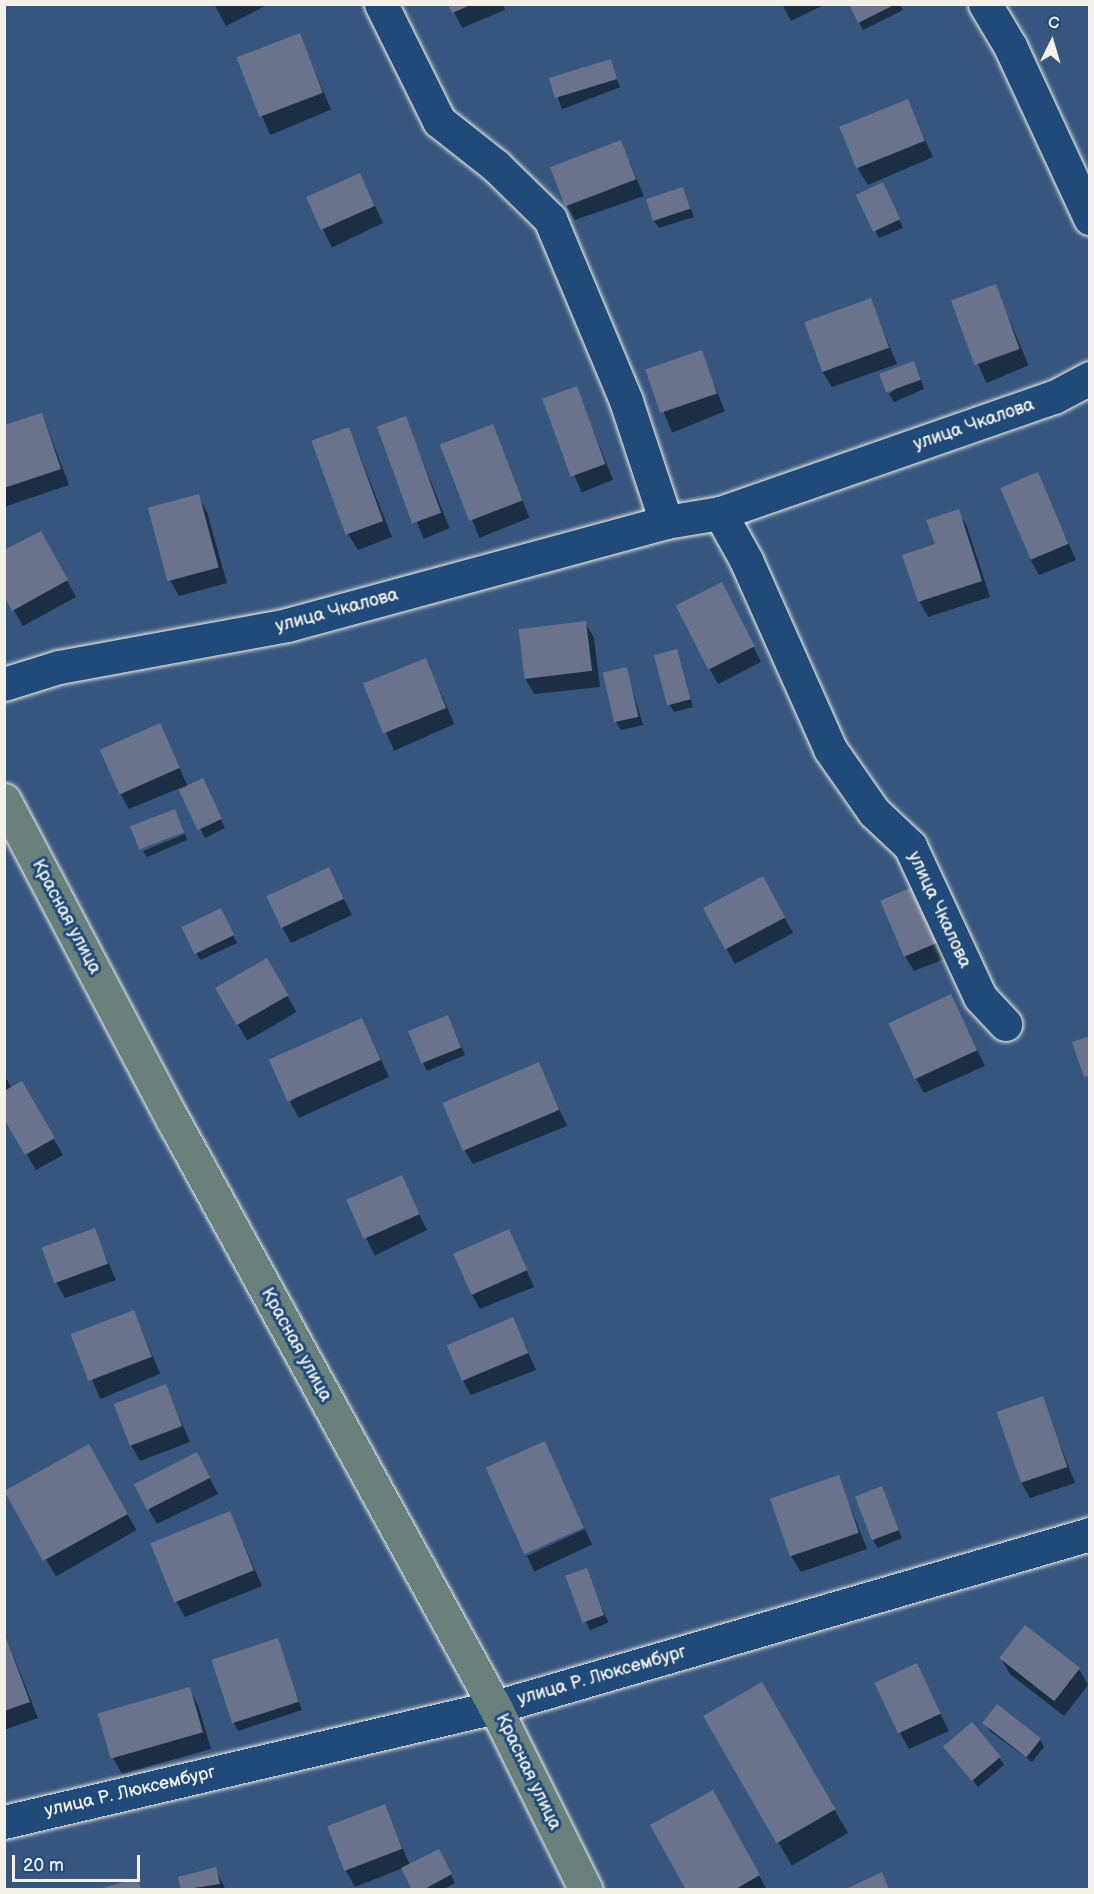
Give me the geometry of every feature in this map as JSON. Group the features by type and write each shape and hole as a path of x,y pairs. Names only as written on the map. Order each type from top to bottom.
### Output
{"main road":[{"name":"Красная улица","path":"4,800 174,1122 495,1707 586,1890"}],"street":[{"path":"381,4 440,121 496,166 550,219 626,401 666,522"},
{"path":"986,4 1010,46 1089,218"},
{"name":"улица Чкалова","path":"4,684 59,667 287,625 666,522 720,513 1054,397 1089,378"},
{"name":"улица Чкалова","path":"720,513 746,560 830,749 874,812 910,846 980,998 1005,1024"},
{"name":"улица Р. Люксембург","path":"4,1822 495,1707 1089,1534"}],"building":[{"path":"448,4 471,4 471,5 452,13"},
{"path":"849,4 896,4 858,23"},
{"path":"300,33 323,93 259,117 237,57"},
{"path":"611,59 617,79 555,98 549,78"},
{"path":"908,99 925,141 856,168 839,127"},
{"path":"621,140 636,179 565,206 550,167"},
{"path":"360,173 375,206 321,230 306,197"},
{"path":"883,182 900,219 873,232 856,195"},
{"path":"683,187 690,209 653,221 646,199"},
{"path":"996,284 1020,349 974,365 951,300"},
{"path":"871,298 889,348 822,372 804,322"},
{"path":"702,350 717,393 660,413 645,370"},
{"path":"914,361 921,380 886,392 879,374"},
{"path":"577,386 605,464 571,477 542,399"},
{"path":"42,413 61,469 4,488 4,425"},
{"path":"406,416 441,513 412,523 377,427"},
{"path":"493,424 522,501 469,521 440,444"},
{"path":"349,427 383,521 346,535 311,441"},
{"path":"1038,472 1068,544 1031,560 1000,488"},
{"path":"199,494 219,567 167,581 148,508"},
{"path":"959,509 982,581 918,602 902,555 935,544 926,520"},
{"path":"41,531 68,580 12,611 4,596 4,550"},
{"path":"722,582 755,646 708,670 676,606"},
{"path":"586,621 592,671 525,679 519,629"},
{"path":"677,649 690,699 667,705 654,655"},
{"path":"426,658 446,708 383,734 363,683"},
{"path":"627,667 638,717 614,722 603,673"},
{"path":"160,723 180,768 120,795 100,750"},
{"path":"203,778 222,819 198,830 179,789"},
{"path":"175,809 184,832 139,850 130,826"},
{"path":"329,867 344,899 281,928 266,896"},
{"path":"763,876 785,917 725,949 703,908"},
{"path":"917,885 941,941 904,957 880,901"},
{"path":"221,908 234,935 195,954 181,927"},
{"path":"267,958 288,995 237,1025 215,988"},
{"path":"951,994 977,1050 915,1079 888,1023"},
{"path":"448,1015 461,1047 421,1064 408,1031"},
{"path":"362,1018 381,1060 288,1102 269,1059"},
{"path":"1090,1036 1090,1076 1084,1077 1072,1042"},
{"path":"539,1062 559,1110 463,1151 442,1103"},
{"path":"22,1081 55,1138 25,1155 4,1119 4,1091"},
{"path":"402,1175 419,1214 364,1239 346,1200"},
{"path":"95,1228 108,1264 54,1283 41,1247"},
{"path":"509,1229 527,1270 472,1295 453,1254"},
{"path":"134,1310 152,1357 88,1381 71,1334"},
{"path":"513,1317 528,1353 462,1381 447,1345"},
{"path":"166,1384 182,1426 130,1446 114,1404"},
{"path":"1043,1396 1067,1467 1021,1483 997,1412"},
{"path":"545,1441 584,1528 524,1554 486,1467"},
{"path":"89,1444 128,1514 43,1561 4,1491"},
{"path":"197,1452 210,1478 147,1510 134,1484"},
{"path":"839,1475 859,1533 790,1556 770,1499"},
{"path":"882,1486 899,1530 872,1540 855,1496"},
{"path":"230,1511 254,1570 174,1603 150,1543"},
{"path":"587,1568 604,1615 582,1623 565,1576"},
{"path":"1025,1625 1080,1668 1054,1701 999,1658"},
{"path":"4,1632 30,1702 4,1711"},
{"path":"278,1638 299,1702 232,1723 211,1660"},
{"path":"917,1663 941,1714 898,1734 874,1683"},
{"path":"762,1682 836,1809 777,1843 703,1716"},
{"path":"190,1687 203,1732 111,1759 98,1713"},
{"path":"997,1704 1041,1738 1026,1757 982,1723"},
{"path":"972,1722 1001,1756 972,1781 943,1746"},
{"path":"713,1790 760,1875 734,1890 686,1890 650,1825"},
{"path":"385,1804 402,1849 344,1871 327,1826"},
{"path":"439,1849 452,1874 423,1890 412,1890 401,1868"},
{"path":"216,1867 220,1884 181,1890 178,1877"},
{"path":"882,1872 889,1890 844,1890"},
{"path":"138,1878 141,1890 99,1890 99,1889"}]}
